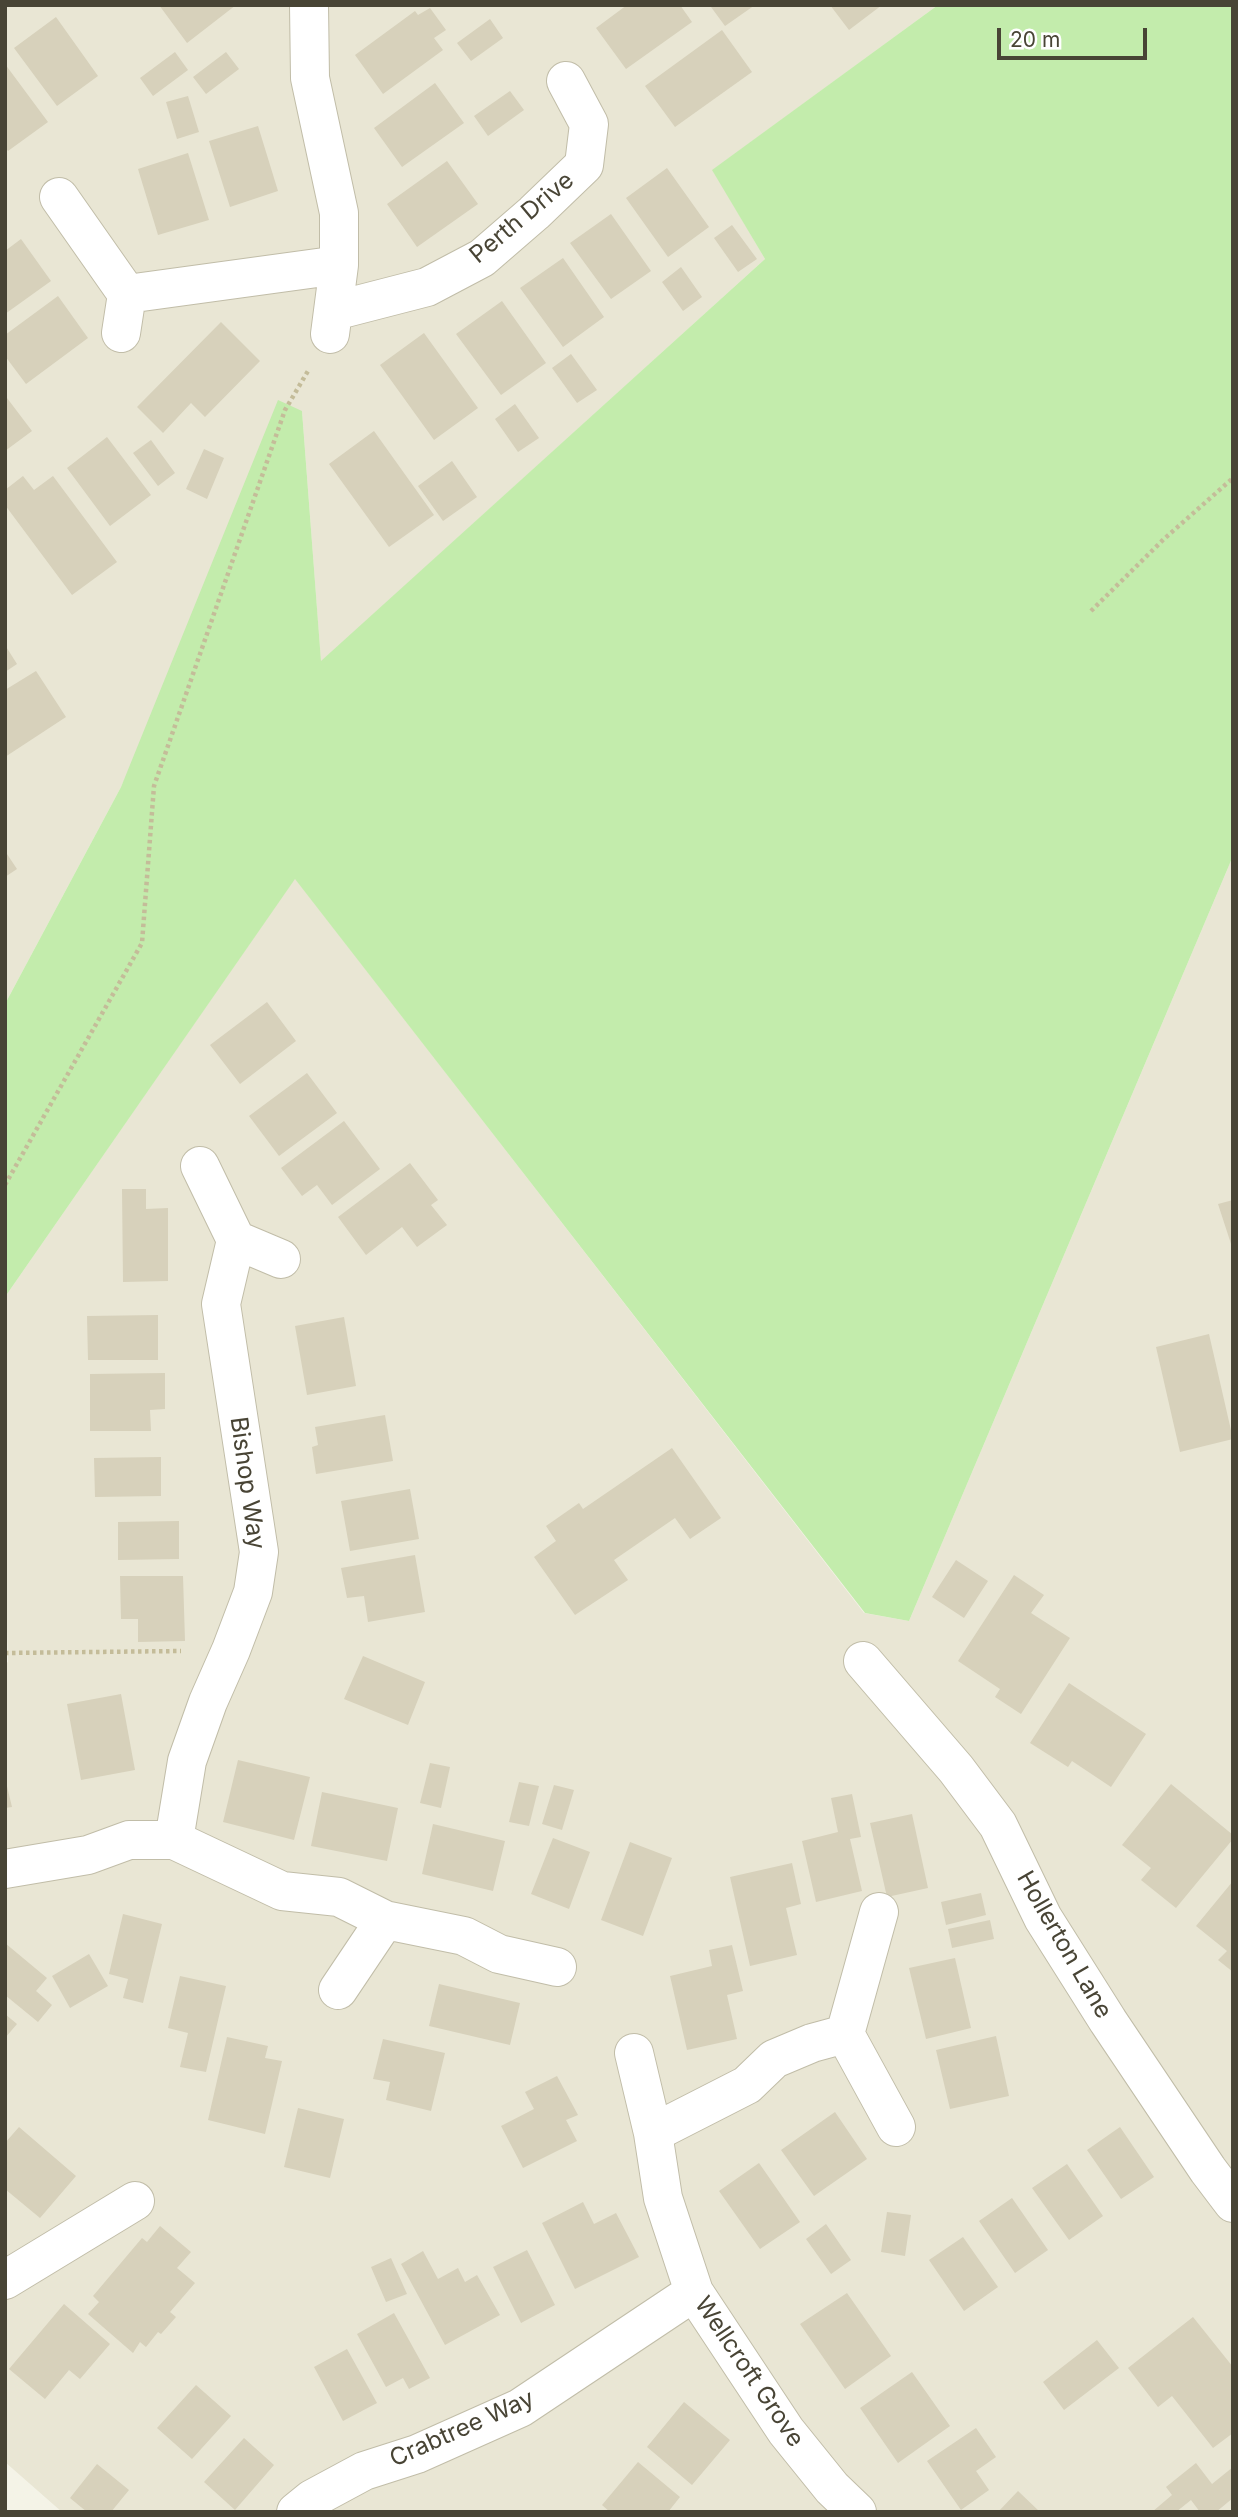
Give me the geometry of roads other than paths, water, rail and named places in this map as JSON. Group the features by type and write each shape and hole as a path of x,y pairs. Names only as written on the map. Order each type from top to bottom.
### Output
{"street":[{"path":"127,294 339,265 339,213 310,78 309,5"},
{"name":"Perth Drive","path":"339,265 332,323 428,287 482,258 584,165 589,124 566,81"},
{"path":"59,197 127,294 121,333"},
{"path":"200,1166 236,1240 281,1259"},
{"name":"Bishop Way","path":"174,1840 187,1761 253,1592 259,1552 221,1304 236,1240"},
{"name":"Hollerton Lane","path":"863,1661 956,1769 999,1825 1043,1918 1108,2021 1233,2203"},
{"path":"5,1869 88,1855 129,1840 174,1840 282,1891 339,1897 385,1920 464,1936 499,1954 557,1967"},
{"path":"879,1912 845,2034 896,2127"},
{"path":"338,1990 385,1920"},
{"path":"653,2133 747,2085 774,2059 812,2043 845,2034"},
{"name":"Wellcroft Grove","path":"634,2053 653,2133 663,2198 694,2292 786,2431 832,2488 857,2512"},
{"path":"5,2280 135,2201"},
{"name":"Crabtree Way","path":"296,2512 312,2499 364,2471 417,2454 520,2407 694,2292"}]}
